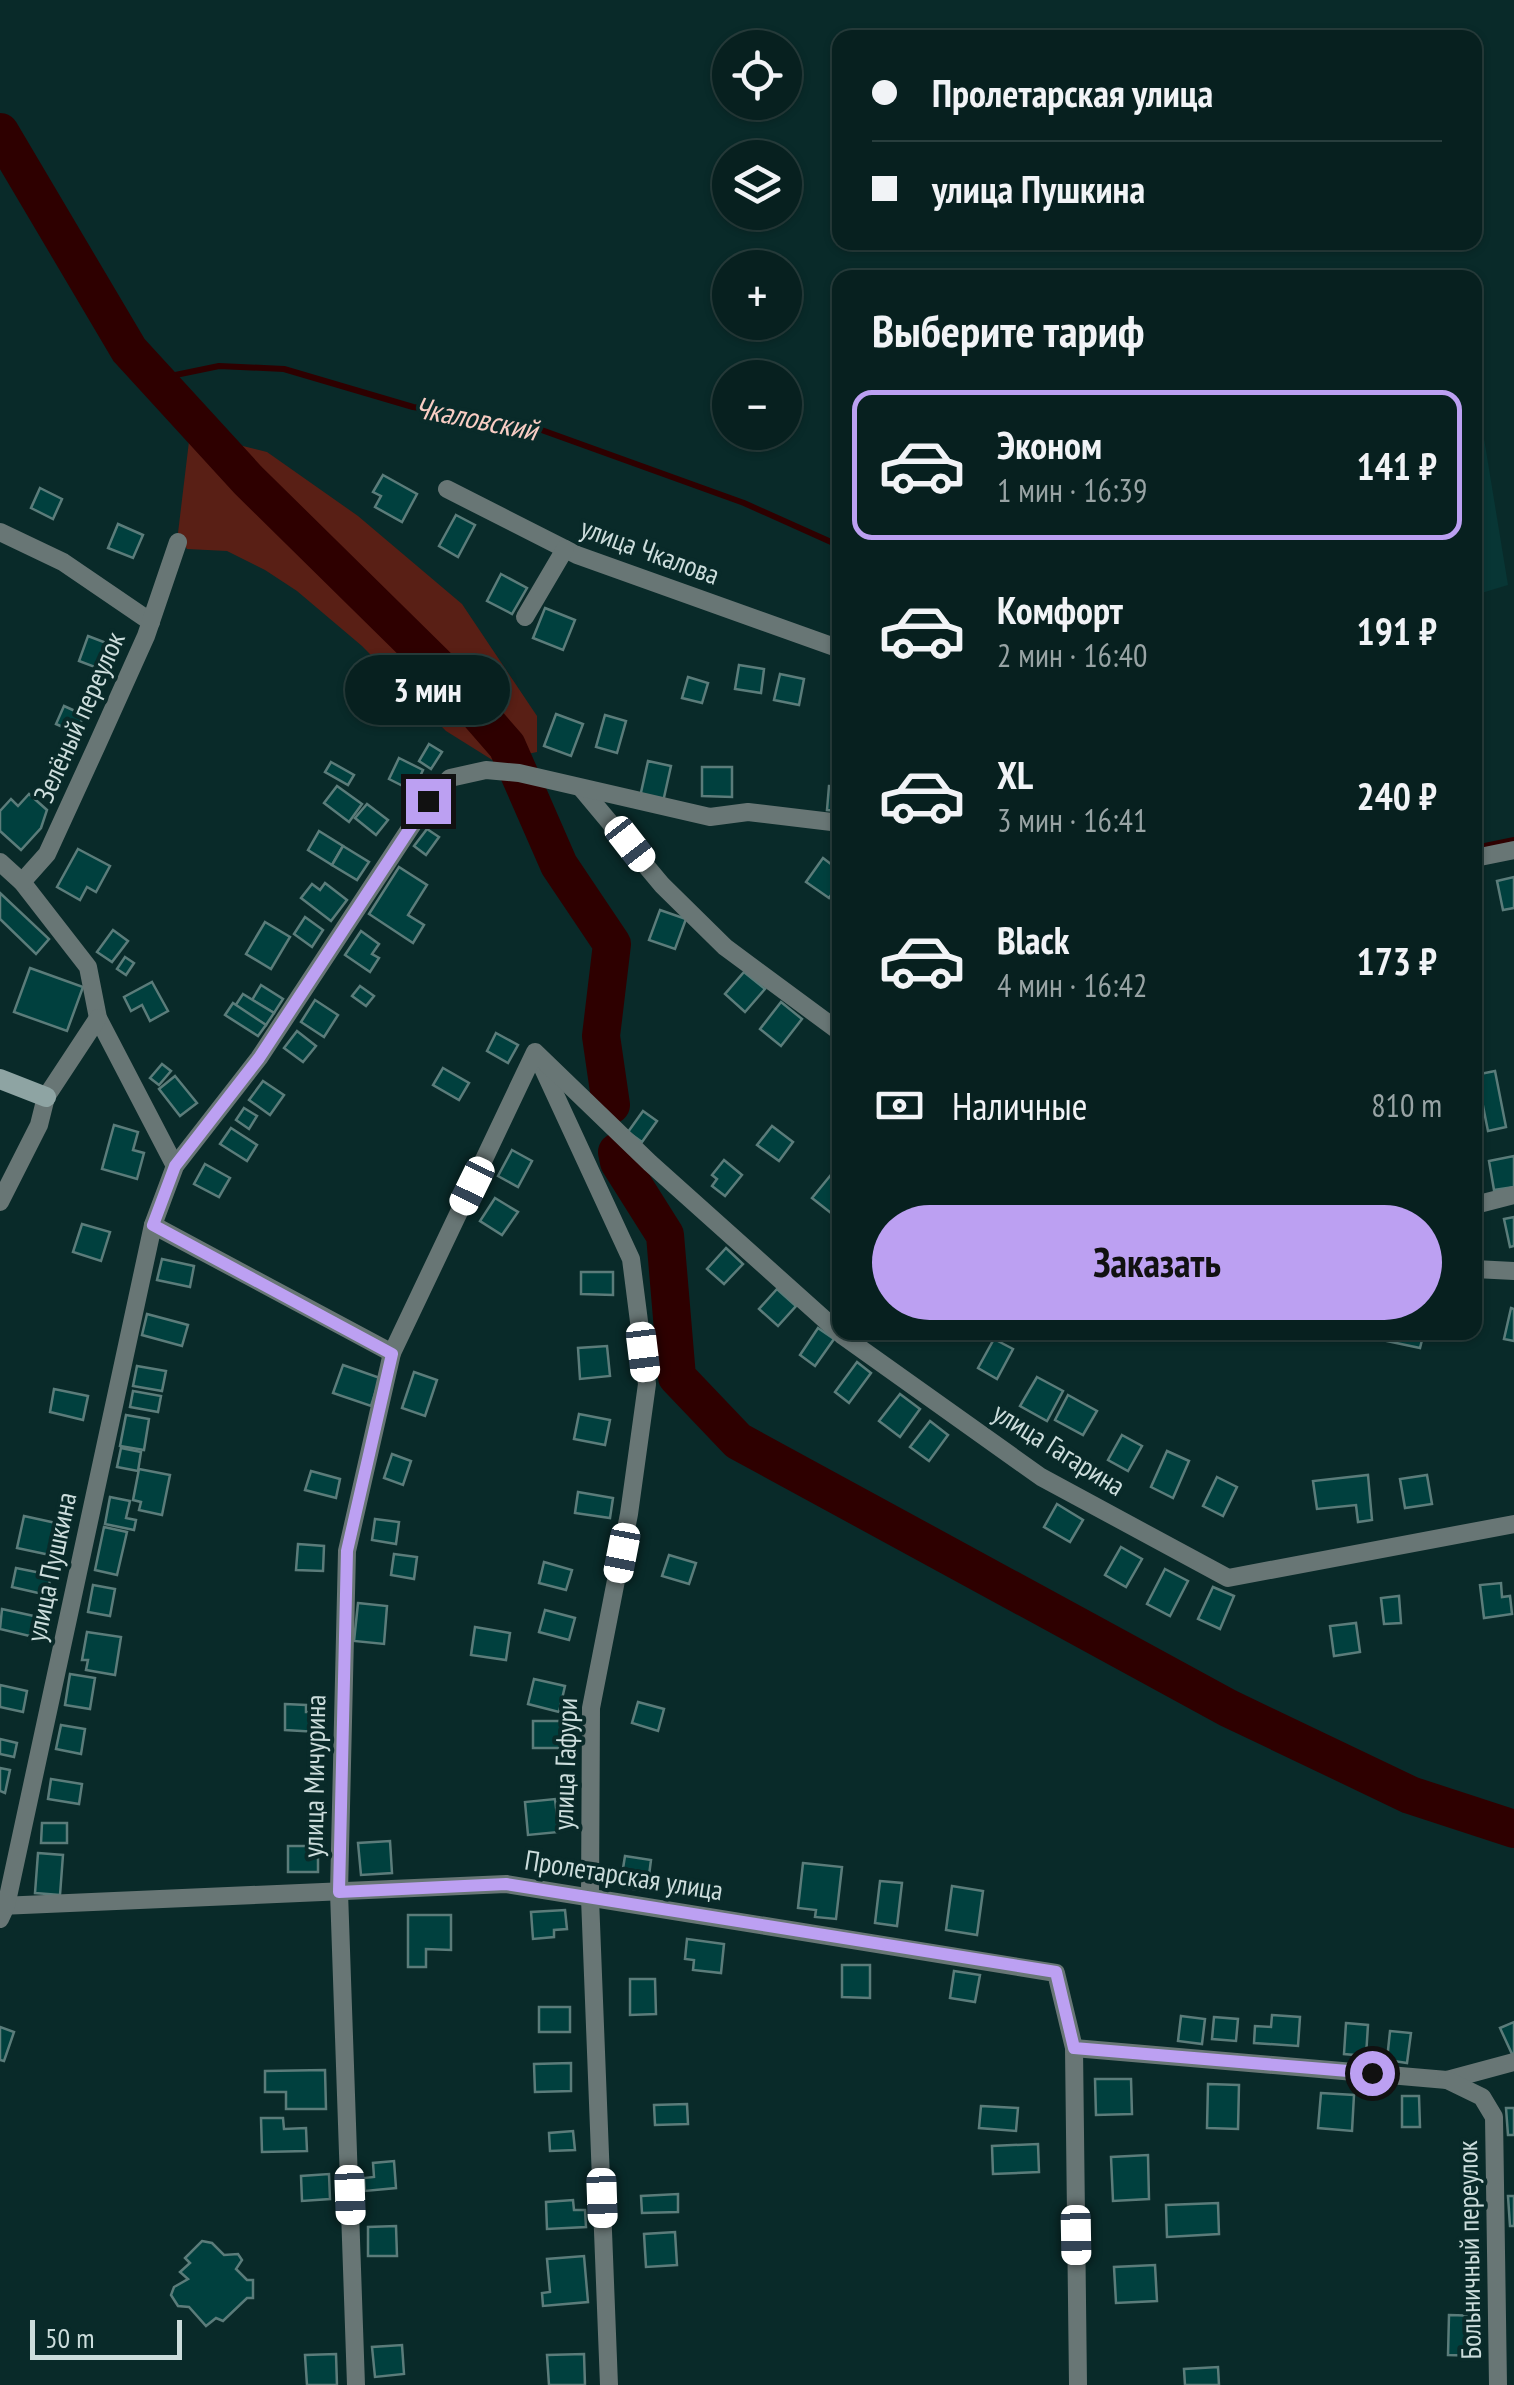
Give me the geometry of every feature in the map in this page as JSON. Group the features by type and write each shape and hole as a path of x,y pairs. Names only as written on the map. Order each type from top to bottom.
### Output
{"street":[{"name":"улица Чкалова","path":"447,489 565,549 832,646"},
{"name":"Зелёный переулок","path":"0,532 62,562 151,622"},
{"name":"Зелёный переулок","path":"22,882 47,854 151,622 178,542"},
{"path":"525,617 565,549"},
{"name":"улица Пушкина","path":"2,1910 153,1225 175,1166 259,1058 428,801 450,778 486,770 519,773 580,788"},
{"path":"580,788 710,817 748,812 832,821"},
{"path":"580,788 662,885 725,947 832,1026"},
{"path":"1482,857 1514,850"},
{"path":"0,862 22,882 88,968 98,1018 175,1166"},
{"path":"0,1202 39,1125 46,1097 98,1018"},
{"name":"улица Гагарина","path":"536,1052 650,1163 832,1327"},
{"name":"улица Мичурина","path":"356,2385 339,1892 347,1551 392,1354 536,1052"},
{"name":"улица Гафури","path":"536,1052 630,1259 647,1384 629,1514 591,1708 590,1898 609,2385"},
{"path":"0,1079 46,1097"},
{"path":"1482,1202 1514,1195"},
{"path":"153,1225 392,1354"},
{"path":"1482,1269 1514,1271"},
{"name":"улица Гагарина","path":"848,1340 1041,1477 1228,1578 1514,1524"},
{"name":"Пролетарская улица","path":"2,1910 506,1884 1056,1972 1074,2048"},
{"path":"1078,2385 1074,2048 1447,2080 1514,2062"},
{"name":"Больничный переулок","path":"1447,2080 1482,2097 1494,2117 1498,2385"}],"shaded area":[{"path":"1482,426 1508,585 1482,593"},
{"path":"190,433 267,452 358,516 462,604 537,716 537,752 494,761 446,731 362,646 297,591 227,551 187,549 178,533"}],"building":[{"path":"383,475 417,494 402,522 375,507 381,496 373,492"},
{"path":"40,488 62,499 53,519 31,508"},
{"path":"456,515 475,525 458,557 439,546"},
{"path":"118,524 143,535 133,558 108,548"},
{"path":"501,574 527,588 512,614 487,601"},
{"path":"545,608 575,620 563,650 533,638"},
{"path":"88,636 109,644 100,669 79,661"},
{"path":"739,665 764,669 761,693 735,689"},
{"path":"780,674 804,679 799,705 774,700"},
{"path":"688,677 708,683 702,703 682,698"},
{"path":"64,706 84,715 76,733 56,724"},
{"path":"556,714 583,724 571,756 544,746"},
{"path":"605,715 626,721 617,753 596,747"},
{"path":"429,744 442,752 431,769 419,761"},
{"path":"399,758 423,770 413,791 389,779"},
{"path":"648,761 671,766 663,802 640,797"},
{"path":"331,762 354,775 348,785 325,772"},
{"path":"702,767 732,767 732,797 702,796"},
{"path":"337,786 362,804 349,822 324,803"},
{"path":"829,786 832,786 832,810 827,810"},
{"path":"29,794 47,810 41,828 21,850 0,831 0,811 11,799 18,806"},
{"path":"367,804 388,820 376,835 355,818"},
{"path":"427,829 439,837 426,855 414,846"},
{"path":"319,831 343,846 332,865 308,850"},
{"path":"343,846 369,862 357,880 332,865"},
{"path":"78,849 110,866 96,892 87,887 80,900 57,887"},
{"path":"823,858 832,865 829,898 806,882"},
{"path":"399,867 427,885 408,915 424,925 413,943 369,914"},
{"path":"1514,877 1514,908 1503,910 1497,881"},
{"path":"325,883 347,900 331,921 301,898 312,884 320,890"},
{"path":"0,893 49,939 36,954 0,919"},
{"path":"660,910 686,919 675,949 649,940"},
{"path":"305,917 323,930 312,947 294,934"},
{"path":"265,922 290,937 271,969 246,954"},
{"path":"113,930 128,941 112,962 97,952"},
{"path":"361,931 379,944 372,954 379,958 370,972 345,955"},
{"path":"125,957 134,963 126,975 117,969"},
{"path":"30,968 83,987 67,1031 14,1012"},
{"path":"744,972 765,989 745,1012 725,994"},
{"path":"152,982 168,1011 150,1021 142,1005 131,1011 124,997"},
{"path":"261,985 283,999 274,1013 252,1000"},
{"path":"360,986 374,996 366,1006 352,996"},
{"path":"243,994 274,1013 266,1025 235,1006"},
{"path":"315,1000 338,1015 324,1037 301,1022"},
{"path":"781,1002 802,1019 781,1046 760,1029"},
{"path":"233,1003 266,1025 258,1036 225,1015"},
{"path":"297,1031 316,1046 303,1062 284,1048"},
{"path":"496,1033 518,1045 508,1063 487,1051"},
{"path":"162,1064 171,1071 159,1085 150,1078"},
{"path":"443,1068 469,1083 459,1100 433,1085"},
{"path":"1495,1071 1506,1127 1488,1131 1482,1074"},
{"path":"175,1076 197,1103 180,1116 159,1089"},
{"path":"263,1081 284,1095 270,1115 249,1100"},
{"path":"244,1108 257,1116 249,1129 236,1120"},
{"path":"643,1111 657,1121 642,1142 628,1132"},
{"path":"114,1125 138,1132 133,1150 144,1153 137,1179 102,1169"},
{"path":"772,1126 793,1142 779,1161 757,1145"},
{"path":"231,1128 257,1145 247,1161 220,1144"},
{"path":"512,1150 532,1161 518,1187 498,1176"},
{"path":"1514,1156 1514,1187 1494,1190 1489,1161"},
{"path":"724,1160 742,1175 725,1196 712,1186 717,1179 712,1175"},
{"path":"205,1164 230,1178 219,1197 194,1184"},
{"path":"830,1176 832,1178 831,1213 812,1198"},
{"path":"495,1198 518,1212 502,1235 480,1221"},
{"path":"1514,1217 1514,1246 1510,1247 1504,1219"},
{"path":"82,1224 110,1232 101,1261 73,1252"},
{"path":"726,1248 743,1264 724,1284 707,1269"},
{"path":"162,1259 194,1266 190,1287 157,1280"},
{"path":"581,1272 613,1272 613,1295 581,1294"},
{"path":"777,1289 796,1306 778,1326 759,1309"},
{"path":"1511,1308 1514,1309 1514,1341 1504,1339"},
{"path":"147,1314 188,1325 182,1346 142,1335"},
{"path":"818,1328 833,1340 815,1366 800,1355"},
{"path":"993,1340 1013,1349 997,1379 978,1368"},
{"path":"1382,1340 1422,1340 1420,1348"},
{"path":"607,1346 610,1376 580,1379 578,1348"},
{"path":"857,1362 871,1373 849,1403 835,1392"},
{"path":"343,1365 380,1378 371,1406 333,1393"},
{"path":"137,1366 166,1371 162,1391 133,1386"},
{"path":"414,1372 437,1380 425,1416 402,1408"},
{"path":"1037,1377 1063,1391 1047,1421 1020,1406"},
{"path":"54,1389 88,1396 83,1420 50,1412"},
{"path":"133,1391 161,1396 158,1412 130,1407"},
{"path":"900,1394 920,1409 900,1437 879,1421"},
{"path":"1068,1395 1097,1411 1083,1435 1055,1420"},
{"path":"579,1414 610,1420 605,1445 574,1439"},
{"path":"126,1415 149,1419 144,1450 120,1446"},
{"path":"930,1421 948,1435 929,1461 910,1447"},
{"path":"1122,1435 1142,1446 1128,1471 1108,1460"},
{"path":"121,1448 141,1452 138,1471 117,1467"},
{"path":"1167,1451 1189,1461 1173,1498 1151,1487"},
{"path":"392,1454 411,1461 403,1485 384,1478"},
{"path":"139,1469 170,1475 162,1515 139,1510 141,1502 133,1500"},
{"path":"311,1471 340,1479 336,1498 305,1490"},
{"path":"1368,1475 1372,1520 1358,1522 1356,1505 1317,1509 1313,1481"},
{"path":"1427,1475 1432,1504 1405,1508 1400,1479"},
{"path":"1217,1477 1237,1487 1223,1516 1203,1506"},
{"path":"578,1492 613,1498 610,1518 575,1513"},
{"path":"110,1497 130,1501 126,1518 136,1520 134,1530 105,1524"},
{"path":"1057,1504 1083,1520 1070,1542 1044,1527"},
{"path":"24,1516 56,1523 50,1555 17,1548"},
{"path":"375,1519 399,1522 396,1544 372,1540"},
{"path":"104,1527 127,1532 117,1575 95,1570"},
{"path":"298,1544 324,1546 323,1571 296,1570"},
{"path":"1121,1547 1142,1559 1126,1587 1105,1575"},
{"path":"394,1554 417,1557 414,1579 391,1575"},
{"path":"669,1555 696,1563 689,1584 662,1576"},
{"path":"544,1562 572,1570 566,1590 539,1583"},
{"path":"16,1568 51,1575 47,1595 12,1587"},
{"path":"1165,1569 1188,1581 1170,1616 1147,1604"},
{"path":"1501,1583 1502,1597 1510,1596 1512,1614 1484,1618 1480,1585"},
{"path":"93,1585 115,1589 110,1616 88,1612"},
{"path":"1213,1587 1234,1596 1220,1629 1198,1619"},
{"path":"1399,1596 1401,1623 1384,1624 1381,1598"},
{"path":"358,1603 387,1606 384,1644 354,1641"},
{"path":"2,1609 43,1618 38,1638 0,1629"},
{"path":"545,1610 575,1618 569,1640 539,1632"},
{"path":"1356,1623 1360,1652 1334,1656 1330,1626"},
{"path":"475,1627 510,1633 506,1660 471,1655"},
{"path":"87,1632 121,1637 115,1675 86,1670 88,1660 82,1660"},
{"path":"70,1674 95,1678 90,1709 65,1705"},
{"path":"534,1679 565,1686 559,1712 528,1704"},
{"path":"0,1685 27,1691 23,1712 0,1707"},
{"path":"638,1702 664,1709 658,1731 632,1723"},
{"path":"285,1704 306,1705 306,1712 319,1712 318,1732 285,1730"},
{"path":"533,1721 565,1721 565,1748 533,1748"},
{"path":"61,1725 85,1729 81,1754 56,1749"},
{"path":"0,1739 17,1743 14,1757 0,1754"},
{"path":"0,1768 10,1770 5,1793 0,1791"},
{"path":"51,1779 82,1784 79,1804 48,1799"},
{"path":"555,1799 559,1832 528,1835 525,1802"},
{"path":"42,1823 67,1823 67,1843 41,1843"},
{"path":"390,1841 392,1873 361,1875 358,1843"},
{"path":"288,1846 318,1846 318,1872 288,1872"},
{"path":"38,1853 63,1855 60,1895 35,1893"},
{"path":"625,1856 651,1860 647,1891 620,1887"},
{"path":"803,1863 842,1867 836,1919 815,1917 816,1910 798,1908"},
{"path":"880,1881 902,1883 897,1926 875,1923"},
{"path":"952,1886 983,1891 977,1935 946,1930"},
{"path":"565,1910 567,1929 554,1930 554,1937 533,1939 531,1912"},
{"path":"408,1915 451,1915 451,1950 426,1949 426,1967 408,1967"},
{"path":"687,1939 724,1944 721,1973 693,1970 694,1960 685,1959"},
{"path":"842,1965 870,1965 870,1998 842,1997"},
{"path":"954,1971 980,1975 975,2002 950,1998"},
{"path":"630,1979 655,1979 656,2014 630,2015"},
{"path":"539,2007 570,2007 570,2032 539,2032"},
{"path":"1272,2015 1300,2017 1298,2046 1254,2043 1255,2026 1271,2027"},
{"path":"1181,2016 1205,2019 1202,2044 1178,2041"},
{"path":"1214,2017 1238,2019 1236,2041 1212,2039"},
{"path":"1514,2022 1514,2053 1512,2054 1500,2028"},
{"path":"1346,2023 1368,2025 1366,2056 1344,2054"},
{"path":"0,2027 14,2032 4,2061 0,2060"},
{"path":"1390,2031 1411,2033 1407,2063 1387,2060"},
{"path":"571,2063 571,2091 535,2092 534,2064"},
{"path":"325,2070 326,2109 286,2109 286,2092 265,2092 265,2071"},
{"path":"1095,2079 1131,2079 1132,2114 1096,2115"},
{"path":"1208,2084 1239,2085 1238,2129 1207,2128"},
{"path":"1321,2093 1354,2095 1352,2131 1318,2128"},
{"path":"1402,2096 1419,2096 1420,2127 1402,2127"},
{"path":"687,2104 688,2124 655,2125 654,2105"},
{"path":"981,2106 1018,2108 1016,2131 979,2128"},
{"path":"1506,2108 1514,2108 1514,2135 1508,2135"},
{"path":"261,2118 283,2118 284,2129 306,2128 307,2151 262,2152"},
{"path":"573,2131 575,2150 550,2151 549,2133"},
{"path":"1038,2144 1039,2172 993,2174 992,2146"},
{"path":"1148,2155 1149,2199 1113,2201 1111,2157"},
{"path":"394,2161 396,2188 365,2191 364,2178 374,2177 373,2163"},
{"path":"329,2174 330,2199 302,2201 301,2176"},
{"path":"678,2194 678,2212 642,2213 641,2196"},
{"path":"1508,2196 1514,2196 1514,2226 1510,2226"},
{"path":"573,2200 574,2210 585,2210 586,2227 547,2229 546,2202"},
{"path":"1218,2203 1219,2234 1167,2237 1166,2205"},
{"path":"396,2226 397,2256 368,2256 368,2227"},
{"path":"675,2232 677,2265 646,2267 644,2234"},
{"path":"202,2241 212,2243 224,2255 238,2254 242,2260 236,2269 247,2280 253,2280 253,2298 247,2298 223,2321 216,2318 206,2326 189,2307 178,2306 171,2295 174,2287 188,2279 180,2272 190,2263 185,2258"},
{"path":"584,2256 588,2302 543,2306 542,2293 550,2292 547,2259"},
{"path":"1155,2265 1157,2301 1116,2303 1114,2267"},
{"path":"1449,2315 1481,2316 1480,2356 1448,2355"},
{"path":"402,2345 404,2374 375,2377 372,2347"},
{"path":"336,2354 337,2385 307,2385 305,2355"},
{"path":"584,2354 585,2385 549,2385 547,2355"},
{"path":"1218,2367 1219,2385 1185,2385 1184,2369"}],"waterway":[{"path":"0,132 129,350 248,480 440,669 507,746 559,865 612,944 601,1036 611,1105"},
{"name":"Чкаловский","path":"156,379 219,366 284,369 413,407 525,424 744,503 832,542"},
{"name":"Чкаловский","path":"1482,847 1514,840"},
{"path":"617,1152 619,1162 665,1235 677,1377 738,1441 1228,1708 1410,1795 1514,1829"}],"route":[{"path":"428,801 259,1058 175,1166 153,1225 392,1354 347,1551 339,1892 506,1884 1056,1972 1074,2048 1372,2073"}]}
